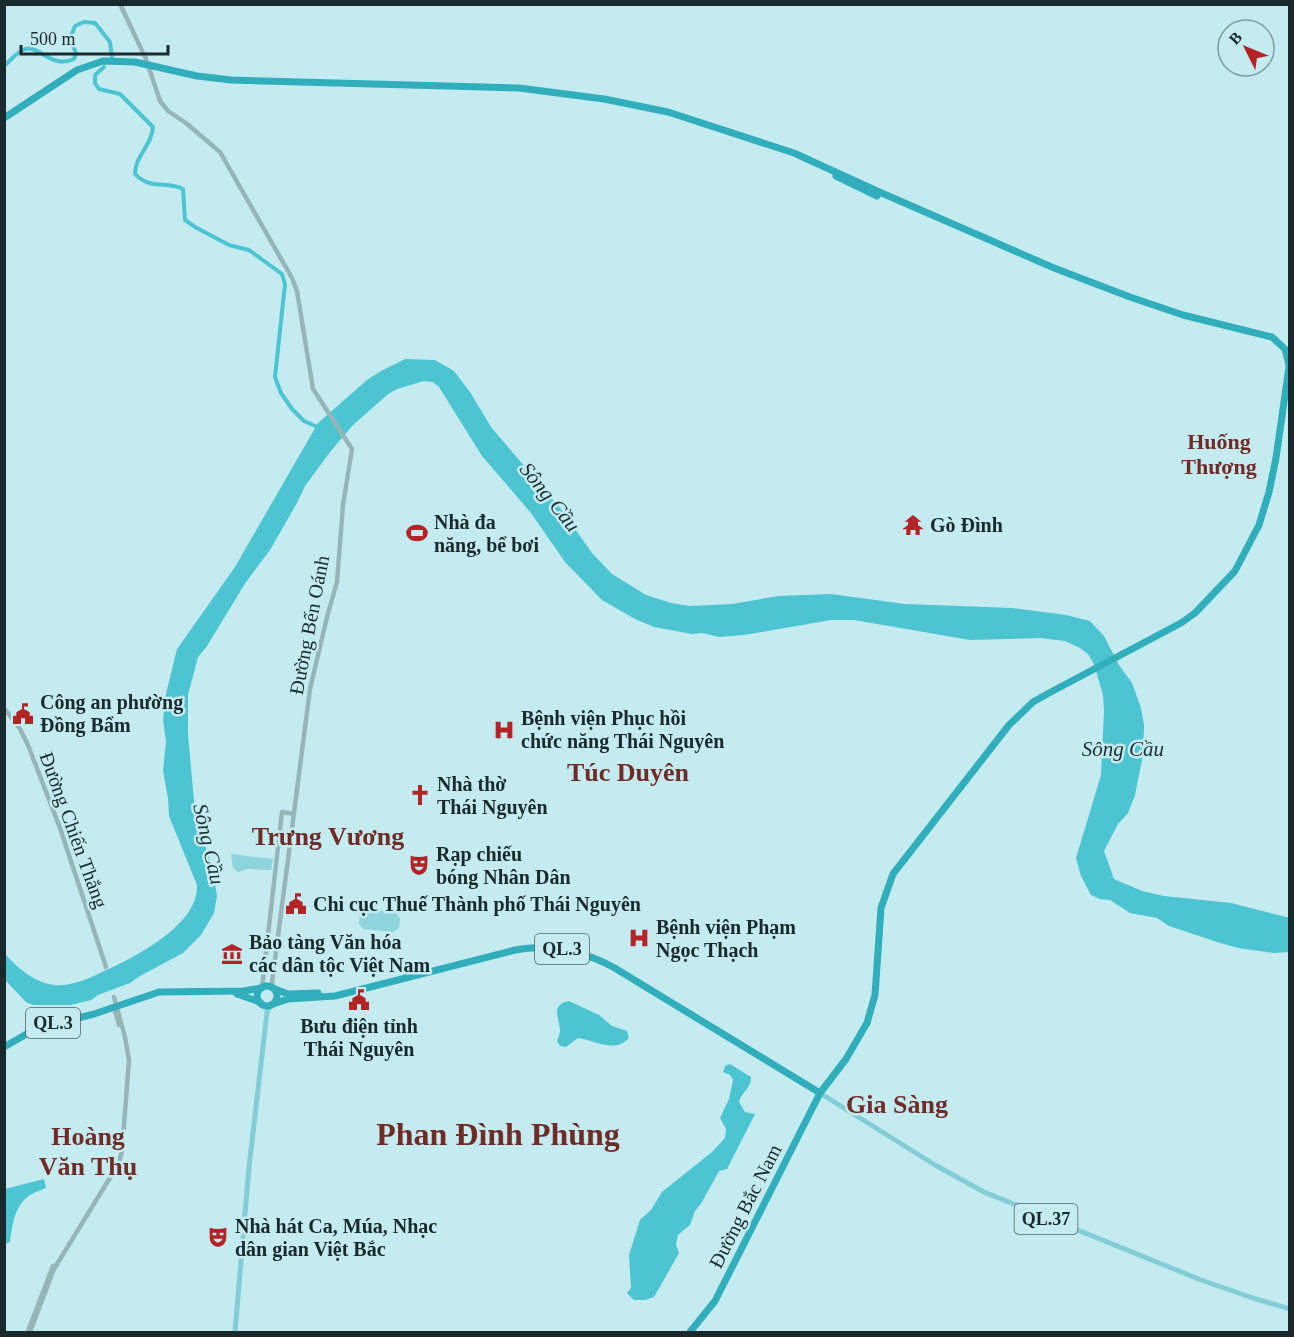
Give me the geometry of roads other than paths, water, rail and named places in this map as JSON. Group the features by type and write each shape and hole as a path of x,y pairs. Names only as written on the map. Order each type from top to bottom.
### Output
{"highway":[{"path":"4,119 67,76 103,61 122,60 197,76 254,82 470,85 534,90 618,103 705,126 812,164 871,193 1125,298 1179,316 1274,338 1285,350 1289,369"},
{"name":"Đường Bắc Nam","path":"690,1332 708,1311 720,1290 822,1092 856,1045 873,1006 880,912 893,874 1009,725 1033,702 1172,632 1197,614 1236,572 1261,526 1270,494 1289,369"},
{"name":"QL.3","path":"4,1047 37,1028 106,1010 116,1004 159,992 244,992 269,986 288,994 332,992 514,947 555,945 607,960 822,1092"},
{"name":"QL.3","path":"116,1004 172,993 240,994 261,1003 272,1004 288,999 335,996 515,950 553,948 568,950 606,963 739,1041"},
{"path":"261,988 257,996 261,1003"},
{"path":"272,1004 276,999 274,989"}],"main road":[{"path":"120,4 148,66"},
{"name":"Đường Bến Oánh","path":"148,66 155,92 162,104 220,152 292,278 297,291 311,382 315,394 352,452 343,505 337,582 310,689 272,983 274,989"},
{"name":"Đường Chiến Thắng","path":"4,708 20,729 28,746 62,834 106,966"},
{"path":"261,988 282,812 294,814"},
{"path":"233,1330 264,1011 261,1003"},
{"path":"29,1332 52,1268 120,1152 126,1060 116,1004"},
{"path":"258,1070 267,1012 272,1004"},
{"name":"QL.37","path":"822,1092 984,1192 1035,1214 1234,1290 1290,1307"}],"water":[{"name":"Sông Cầu","path":"405,359 435,360 454,371 491,427 560,508 592,553 612,574 646,595 690,606 732,604 778,596 831,594 905,604 1012,608 1066,615 1090,621 1104,636 1119,665 1132,683 1144,725 1143,755 1135,795 1128,813 1118,824 1104,851 1114,879 1142,891 1164,896 1231,903 1290,918 1289,952 1274,953 1238,948 1217,942 1169,926 1157,918 1130,913 1110,900 1091,895 1081,876 1076,858 1101,775 1104,711 1103,695 1094,664 1088,654 1080,648 1065,641 1040,638 970,640 854,620 831,620 719,637 654,627 602,600 565,562 531,513 482,456 439,387 433,382 424,381 397,389 387,395 353,425 330,452 305,486 270,550 246,582 198,657 188,695 188,734 195,813 213,871 217,896 214,913 201,935 183,953 130,983 91,1000 71,1005 33,1005 26,1002 5,980 4,953 20,969 39,981 54,985 76,983 111,968 151,946 166,936 188,912 195,899 197,885 169,816 163,771 166,741 163,720 165,698 177,649 235,567 318,423 367,380"},
{"path":"569,1001 599,1015 612,1026 627,1031 629,1038 623,1043 611,1046 578,1038 566,1047 560,1046 557,1041 560,1031 557,1009"},
{"path":"730,1064 751,1077 750,1084 739,1102 745,1112 755,1114 727,1169 719,1171 695,1211 690,1225 678,1235 676,1245 679,1253 654,1297 634,1300 627,1293 631,1288 629,1255 640,1220 651,1210 662,1192 712,1152 725,1138 726,1129 720,1118 729,1099 733,1080 730,1075 723,1072 725,1066"},
{"path":"44,1179 46,1188 26,1198 18,1209 10,1242 5,1244 5,1189"}],"waterway":[{"path":"4,66 18,53 29,49 58,61 74,59 76,53 70,39 75,26 84,22 95,23 110,42 112,58"},
{"path":"104,67 95,75 95,83 99,89 120,94 153,127 135,174 152,184 183,189 185,220 229,245 249,250 282,274 285,284 275,377 281,393 292,409 304,421 320,428"}],"place":[{"name":"Gò Đình","path":"913,525"},
{"name":"Nhà đa năng, bể bơi","path":"417,533"},
{"name":"Công an phường Đồng Bẩm","path":"23,714"},
{"name":"Bệnh viện Phục hồi chức năng Thái Nguyên","path":"504,730"},
{"name":"Nhà thờ Thái Nguyên","path":"420,795"},
{"name":"Rạp chiếu bóng Nhân Dân","path":"419,865"},
{"name":"Chi cục Thuế Thành phố Thái Nguyên","path":"296,904"},
{"name":"Bệnh viện Phạm Ngọc Thạch","path":"639,938"},
{"name":"Bảo tàng Văn hóa các dân tộc Việt Nam","path":"232,954"},
{"name":"Bưu điện tỉnh Thái Nguyên","path":"359,1000"},
{"name":"Nhà hát Ca, Múa, Nhạc dân gian Việt Bắc","path":"218,1237"}],"district":[{"name":"Huống Thượng","path":"1219,454"},
{"name":"Túc Duyên","path":"628,772"},
{"name":"Trưng Vương","path":"328,836"},
{"name":"Gia Sàng","path":"897,1104"},
{"name":"Phan Đình Phùng","path":"498,1134"},
{"name":"Hoàng Văn Thụ","path":"88,1151"}]}
